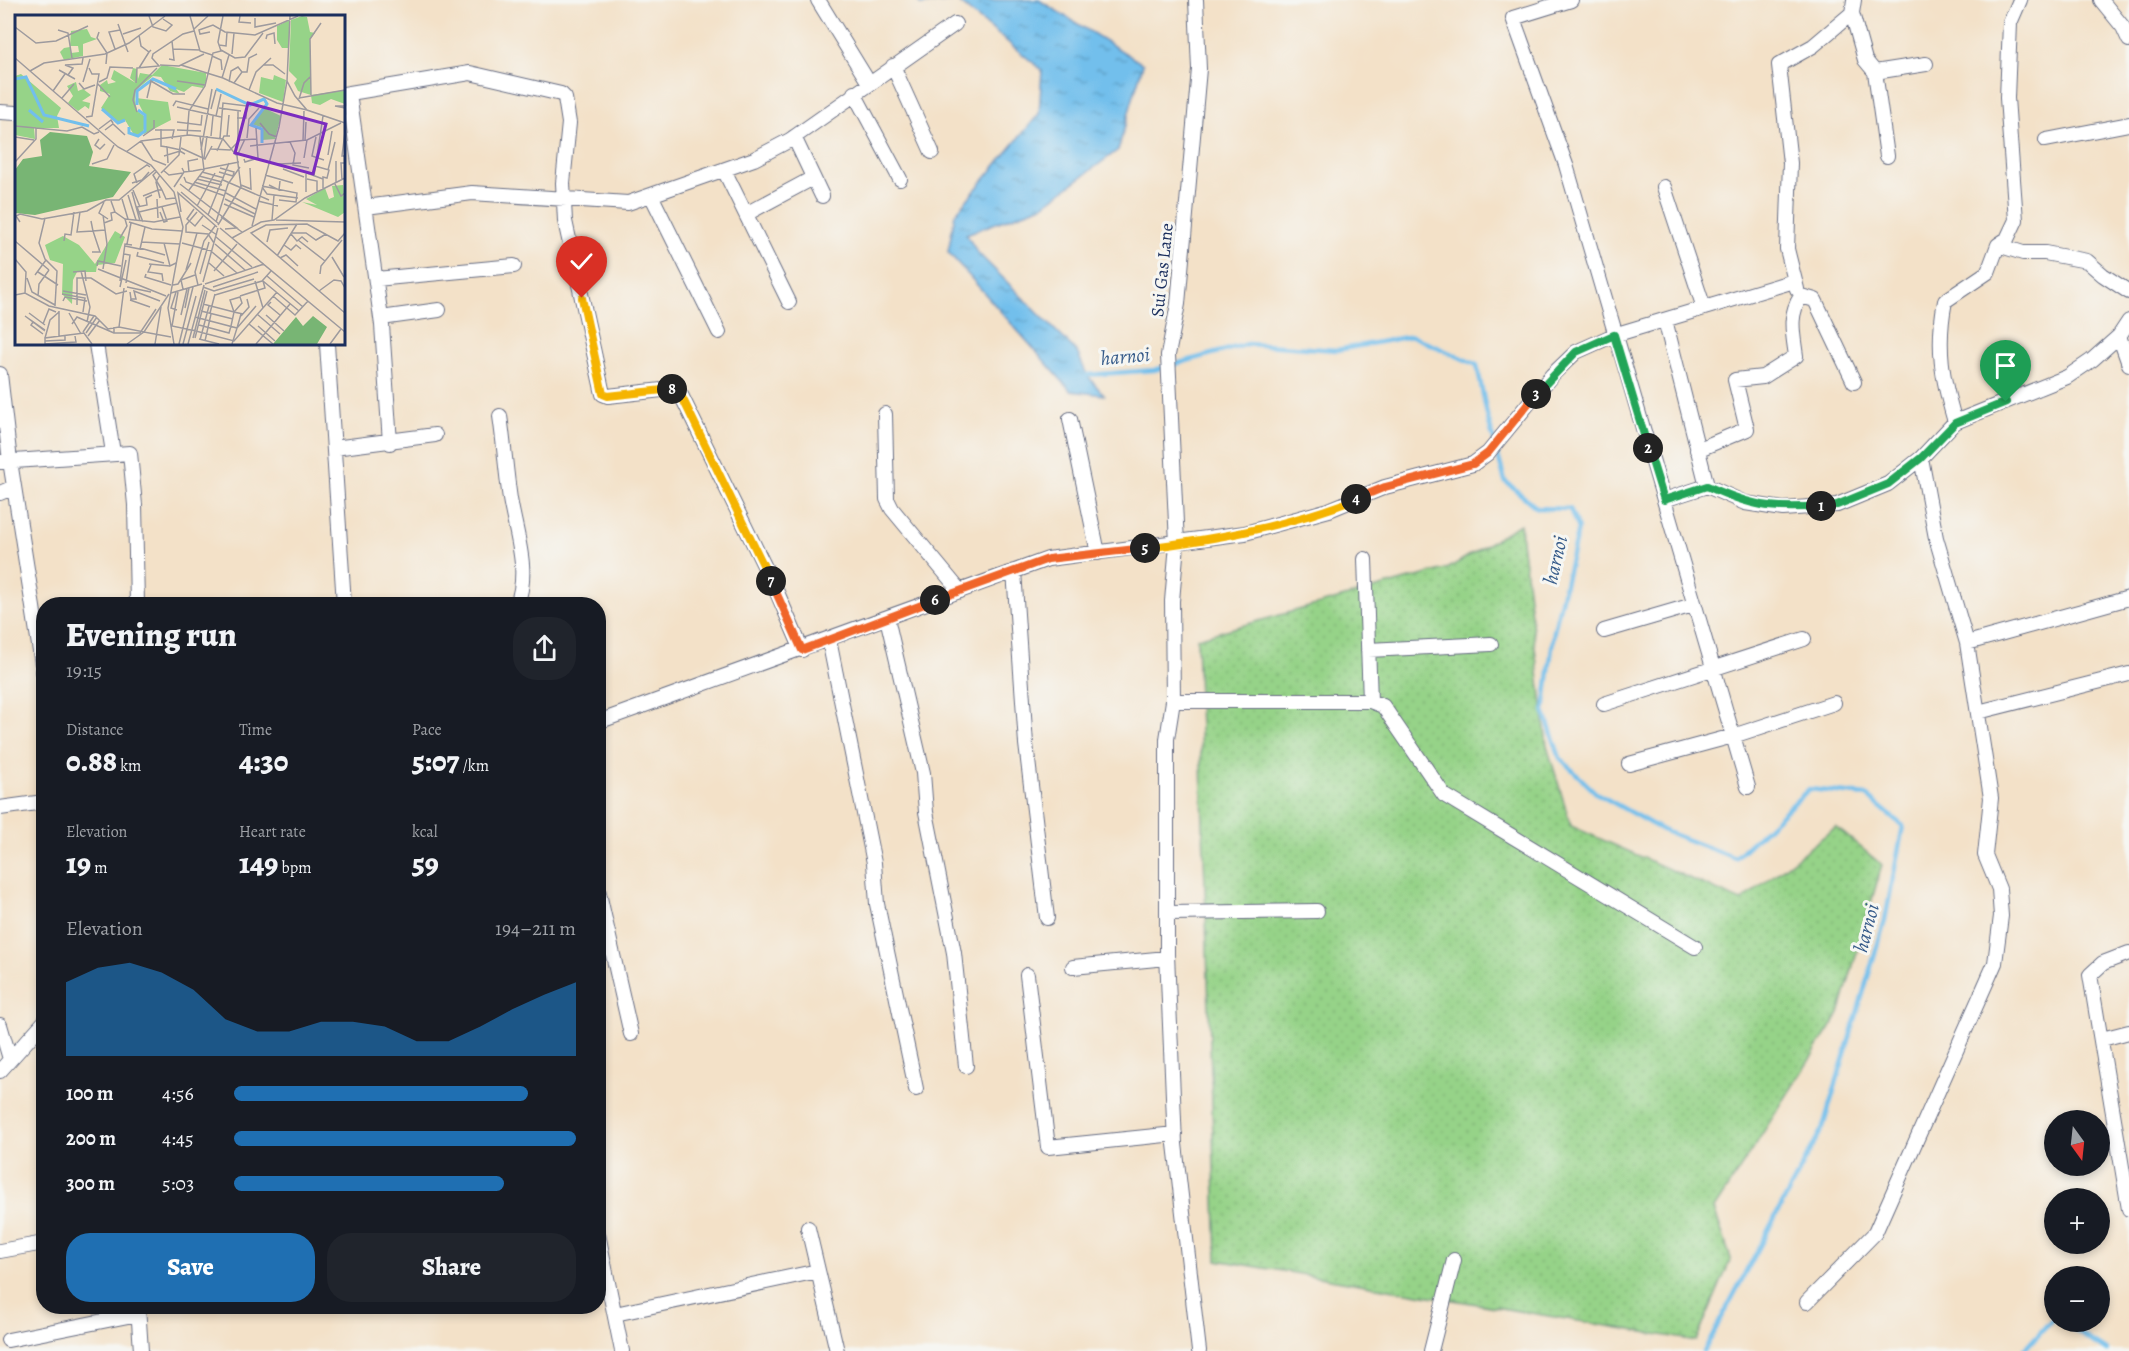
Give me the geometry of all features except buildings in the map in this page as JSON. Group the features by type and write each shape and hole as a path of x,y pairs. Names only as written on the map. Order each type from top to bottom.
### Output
{"street":[{"path":"818,0 869,83"},
{"name":"Sui Gas Lane","path":"1196,0 1199,69 1178,304 1168,355 1176,544 1172,601 1173,701 1167,739 1169,913 1167,958 1175,1134 1199,1351"},
{"path":"1571,0 1513,18 1566,165 1748,787"},
{"path":"1955,423 1941,371 1940,325 1945,301 1988,272 1998,245 2007,239 2016,220 2007,98 2010,23 2020,0"},
{"path":"2101,0 2123,27 2129,40"},
{"path":"1853,6 1865,60 1875,72 1887,156"},
{"path":"1853,6 1813,46 1779,65 1790,164 1787,249 1794,281 1801,296 1815,300 1854,382"},
{"path":"366,207 472,193 628,203 754,159 794,137 955,24"},
{"path":"1875,72 1926,64"},
{"path":"893,66 932,152"},
{"path":"390,442 381,318 366,207 346,94 470,73 561,94 565,98 569,123 564,198 565,221 603,394 608,396 671,388 681,395 776,590 802,650"},
{"path":"854,93 900,179"},
{"path":"0,112 15,113"},
{"path":"2046,141 2129,124"},
{"path":"794,137 822,196"},
{"path":"724,170 789,302"},
{"path":"746,214 813,178"},
{"path":"1664,187 1704,308"},
{"path":"651,195 719,332"},
{"path":"1998,245 2023,254 2045,253 2087,261 2129,292"},
{"path":"376,279 514,266"},
{"path":"606,720 1048,559 1176,544 1245,533 1329,510 1385,487 1473,464 1488,453 1552,375 1576,352 1614,335 1794,281"},
{"path":"1697,450 1748,429 1735,380 1763,377 1796,356 1791,320 1794,306 1801,296"},
{"path":"381,318 439,310"},
{"path":"1665,320 1707,486"},
{"path":"1664,500 1707,486 1745,503 1783,509 1837,505 1888,484 1921,458 1955,423 2067,377 2092,360 2119,336 2129,321"},
{"path":"2119,336 2129,364"},
{"path":"96,345 113,453"},
{"path":"327,345 344,597"},
{"path":"0,383 5,461 14,487 36,626"},
{"path":"885,414 887,499 892,509 960,591"},
{"path":"500,416 510,499 524,574 524,588 521,597"},
{"path":"1070,419 1098,553"},
{"path":"334,448 435,435"},
{"path":"5,461 130,453 132,456 137,597"},
{"path":"1807,1302 1875,1233 1995,963 2001,916 2000,898 1999,889 1985,855 1991,798 1967,643 1936,538 1921,458"},
{"path":"0,493 14,487"},
{"path":"1365,559 1370,701"},
{"path":"1014,571 1026,744 1047,918"},
{"path":"1967,643 2129,598"},
{"path":"1605,631 1694,605"},
{"path":"887,618 923,773 926,812 954,953 966,1066"},
{"path":"1604,704 1804,639"},
{"path":"829,640 874,862 877,904 916,1089"},
{"path":"1368,650 1491,644"},
{"path":"1978,712 2129,674"},
{"path":"1173,701 1370,701 1383,706 1444,795 1695,947"},
{"path":"1629,764 1732,736 1834,703"},
{"path":"0,808 36,803"},
{"path":"1169,913 1317,910"},
{"path":"606,924 631,1034"},
{"path":"2129,953 2103,963 2090,975 2129,1209"},
{"path":"1073,967 1167,958"},
{"path":"1027,975 1048,1147 1175,1134"},
{"path":"0,1025 10,1059"},
{"path":"0,1071 36,1031"},
{"path":"2102,1038 2129,1032"},
{"path":"808,1228 837,1351"},
{"path":"0,1251 36,1244"},
{"path":"1431,1351 1454,1260"},
{"path":"615,1314 818,1271"},
{"path":"606,1272 622,1351"},
{"path":"8,1340 121,1314"},
{"path":"138,1314 141,1351"}],"green space":[{"path":"1520,524 1547,746 1571,826 1741,901 1836,827 1882,865 1839,1014 1714,1209 1731,1259 1696,1341 1217,1260 1197,638 1449,568"}],"water":[{"path":"917,0 1039,0 1143,64 1118,150 1042,206 966,234 977,252 1077,352 1087,375 1104,395 1071,391 948,252 955,214 1039,114 1042,70 957,1 921,5"}],"waterway":[{"name":"harnoi","path":"1083,380 1087,375 1154,370 1248,344 1337,350 1412,336 1477,365 1487,415 1505,481 1537,508 1570,509 1578,529 1554,631 1544,711 1560,758 1596,793 1662,830 1735,858 1809,789 1866,795 1903,826 1885,920 1823,1127 1704,1351"},
{"name":"harnoi","path":"2023,1351 2044,1328"},
{"name":"harnoi","path":"2078,1332 2107,1351"}],"route":[{"path":"582,298 603,394 608,396 671,388 681,395 776,590 802,650 1048,559 1176,544 1245,533 1329,510 1385,487 1473,464 1488,453 1552,375 1576,352 1614,335 1664,500 1707,486 1745,503 1783,509 1837,505 1888,484 1921,458 1955,423 2006,402"}]}
